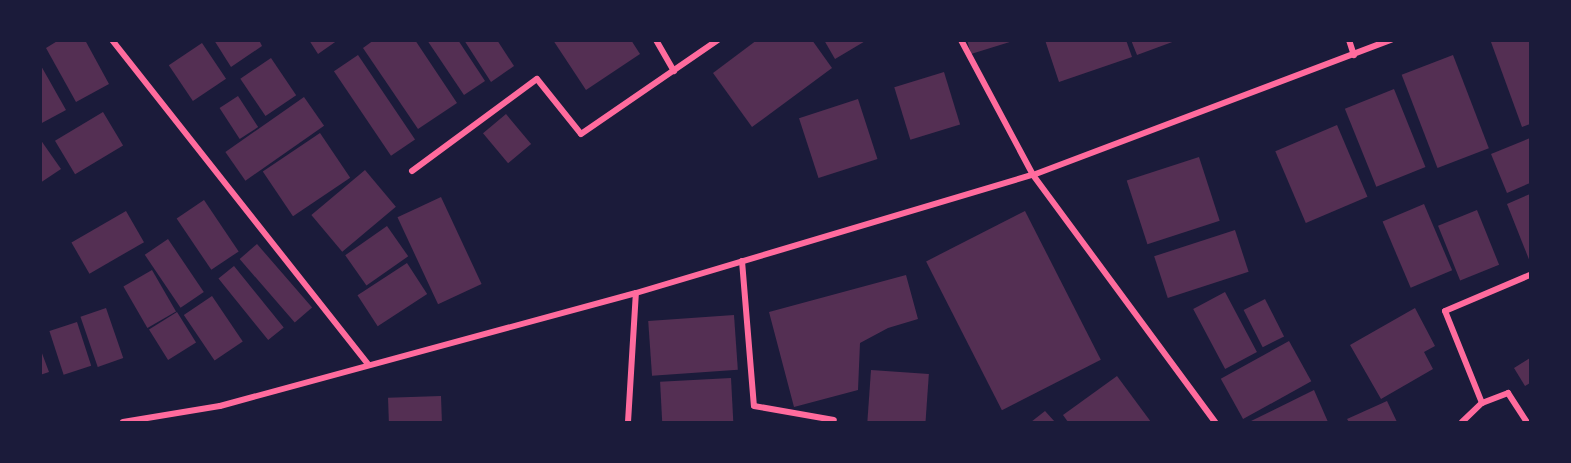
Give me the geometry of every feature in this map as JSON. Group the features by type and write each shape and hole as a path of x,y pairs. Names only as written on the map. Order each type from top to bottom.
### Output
{"street":[{"path":"112,40 369,365"},
{"path":"656,40 674,70"},
{"path":"412,171 537,79 581,134 718,40"},
{"path":"961,40 1033,175 1215,423"},
{"path":"1349,40 1354,55"},
{"path":"123,423 220,406 636,293 1033,175 1391,40"},
{"path":"742,261 754,406 834,420"},
{"path":"1482,403 1445,311 1530,275"},
{"path":"628,423 636,293"},
{"path":"1462,423 1482,403 1508,393 1527,423"}],"building":[{"path":"59,40 85,40 109,84 76,102 46,48"},
{"path":"214,40 259,40 262,46 231,67"},
{"path":"309,40 338,40 318,54"},
{"path":"374,40 415,40 457,103 418,129 363,48"},
{"path":"427,40 458,40 485,81 464,95"},
{"path":"464,40 497,40 514,66 491,82"},
{"path":"553,40 631,40 640,54 586,90"},
{"path":"757,40 812,40 832,68 752,127 713,73"},
{"path":"824,40 867,40 835,59"},
{"path":"967,40 1013,40 1013,41 971,54"},
{"path":"1045,40 1126,40 1132,57 1059,82"},
{"path":"1131,40 1175,40 1175,41 1137,55"},
{"path":"1530,40 1530,124 1522,127 1491,42"},
{"path":"202,43 226,79 193,101 169,65"},
{"path":"358,55 415,140 391,156 334,71"},
{"path":"1453,55 1489,148 1437,168 1402,75"},
{"path":"271,58 296,95 265,116 240,79"},
{"path":"40,64 66,110 40,124"},
{"path":"944,72 960,125 910,140 894,87"},
{"path":"1394,89 1425,167 1376,187 1345,109"},
{"path":"238,96 258,127 240,139 220,108"},
{"path":"304,97 324,126 245,181 225,152"},
{"path":"858,99 877,159 819,178 799,118"},
{"path":"103,112 123,145 75,174 55,141"},
{"path":"506,114 531,144 508,163 483,133"},
{"path":"1337,125 1367,197 1306,223 1275,151"},
{"path":"320,133 350,178 293,216 263,172"},
{"path":"1530,138 1530,183 1507,193 1491,154"},
{"path":"40,139 61,169 40,183"},
{"path":"1199,157 1220,221 1147,244 1127,180"},
{"path":"365,170 396,207 342,252 311,215"},
{"path":"1530,194 1530,262 1507,204"},
{"path":"441,197 482,284 438,304 397,217"},
{"path":"204,200 239,251 211,270 177,218"},
{"path":"1424,204 1452,270 1411,288 1383,222"},
{"path":"1477,210 1499,265 1460,280 1438,226"},
{"path":"126,211 144,242 89,274 71,242"},
{"path":"1025,211 1101,360 1002,410 926,261"},
{"path":"387,226 408,256 366,286 345,255"},
{"path":"1235,230 1249,272 1168,298 1154,256"},
{"path":"168,239 204,292 181,308 145,255"},
{"path":"257,244 312,307 295,322 240,259"},
{"path":"407,263 427,294 378,326 358,295"},
{"path":"234,266 284,327 268,340 218,279"},
{"path":"152,270 176,312 147,328 123,286"},
{"path":"906,275 918,319 888,328 860,343 858,390 794,407 769,312"},
{"path":"1225,292 1257,352 1225,369 1193,309"},
{"path":"212,296 243,342 215,361 184,315"},
{"path":"1265,299 1284,336 1263,347 1244,310"},
{"path":"106,308 123,358 98,367 80,317"},
{"path":"1415,308 1435,346 1424,352 1433,369 1381,399 1350,345"},
{"path":"177,312 196,343 168,360 149,329"},
{"path":"734,315 738,370 652,376 648,321"},
{"path":"77,322 91,366 64,375 49,331"},
{"path":"1289,341 1311,381 1243,419 1221,379"},
{"path":"40,348 49,372 40,375"},
{"path":"1530,358 1530,383 1525,386 1514,368"},
{"path":"871,370 929,374 926,422 867,422"},
{"path":"1117,376 1151,422 1068,422 1063,415"},
{"path":"731,378 733,422 662,422 660,382"},
{"path":"1314,390 1328,422 1249,422"},
{"path":"441,396 442,422 389,422 388,398"},
{"path":"1387,401 1397,422 1349,422 1347,419"},
{"path":"1045,411 1055,422 1031,422"}]}
